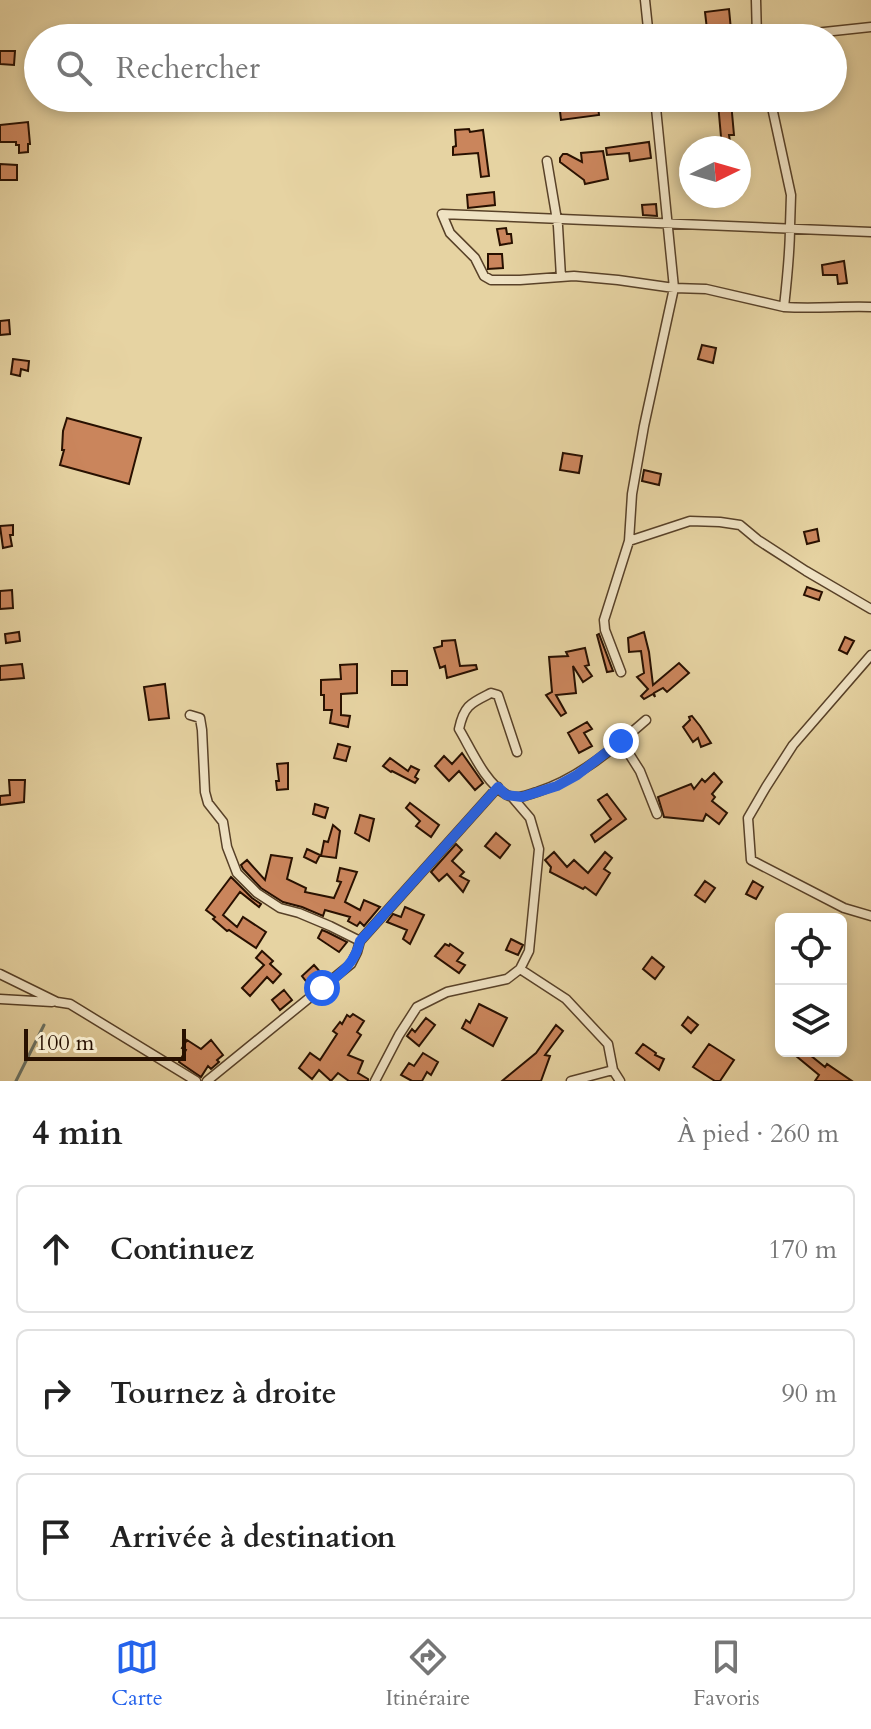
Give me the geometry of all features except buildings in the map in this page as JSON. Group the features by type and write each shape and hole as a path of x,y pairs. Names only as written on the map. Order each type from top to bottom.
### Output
{"street":[{"path":"645,0 648,24"},
{"path":"756,0 757,24"},
{"path":"847,30 871,27"},
{"path":"621,672 604,620 629,541 632,494 644,426 674,288 657,112"},
{"path":"773,112 791,195 784,307"},
{"path":"547,161 557,219 561,277"},
{"path":"871,232 442,214 450,233 475,258 484,276 491,280 561,277 618,280 706,289 784,307 871,307"},
{"path":"629,541 690,521 740,525 806,571 871,609"},
{"path":"871,655 793,745 748,818 751,860 844,908 871,916"},
{"path":"517,752 498,695 491,693 473,700 462,715 459,729 481,768 506,795 512,797 557,786 577,775 646,720"},
{"path":"190,715 200,718 203,780 208,803 223,822 227,847 237,873 257,893 280,908 299,913 360,941"},
{"path":"621,741 640,771 657,814"},
{"path":"207,1081 351,964 360,941 498,787"},
{"path":"375,1081 417,1007 447,992 507,979 520,969 529,951 539,849 530,818 512,797"},
{"path":"520,969 566,999 608,1044 613,1070 620,1081"},
{"path":"0,974 57,1002"},
{"path":"0,999 70,1004 196,1081"},
{"path":"571,1081 613,1070"}],"waterway":[{"path":"16,1081 44,1025"}],"route":[{"path":"322,988 351,964 360,941 498,787 506,795 522,797 557,786 577,775 621,741"}]}
